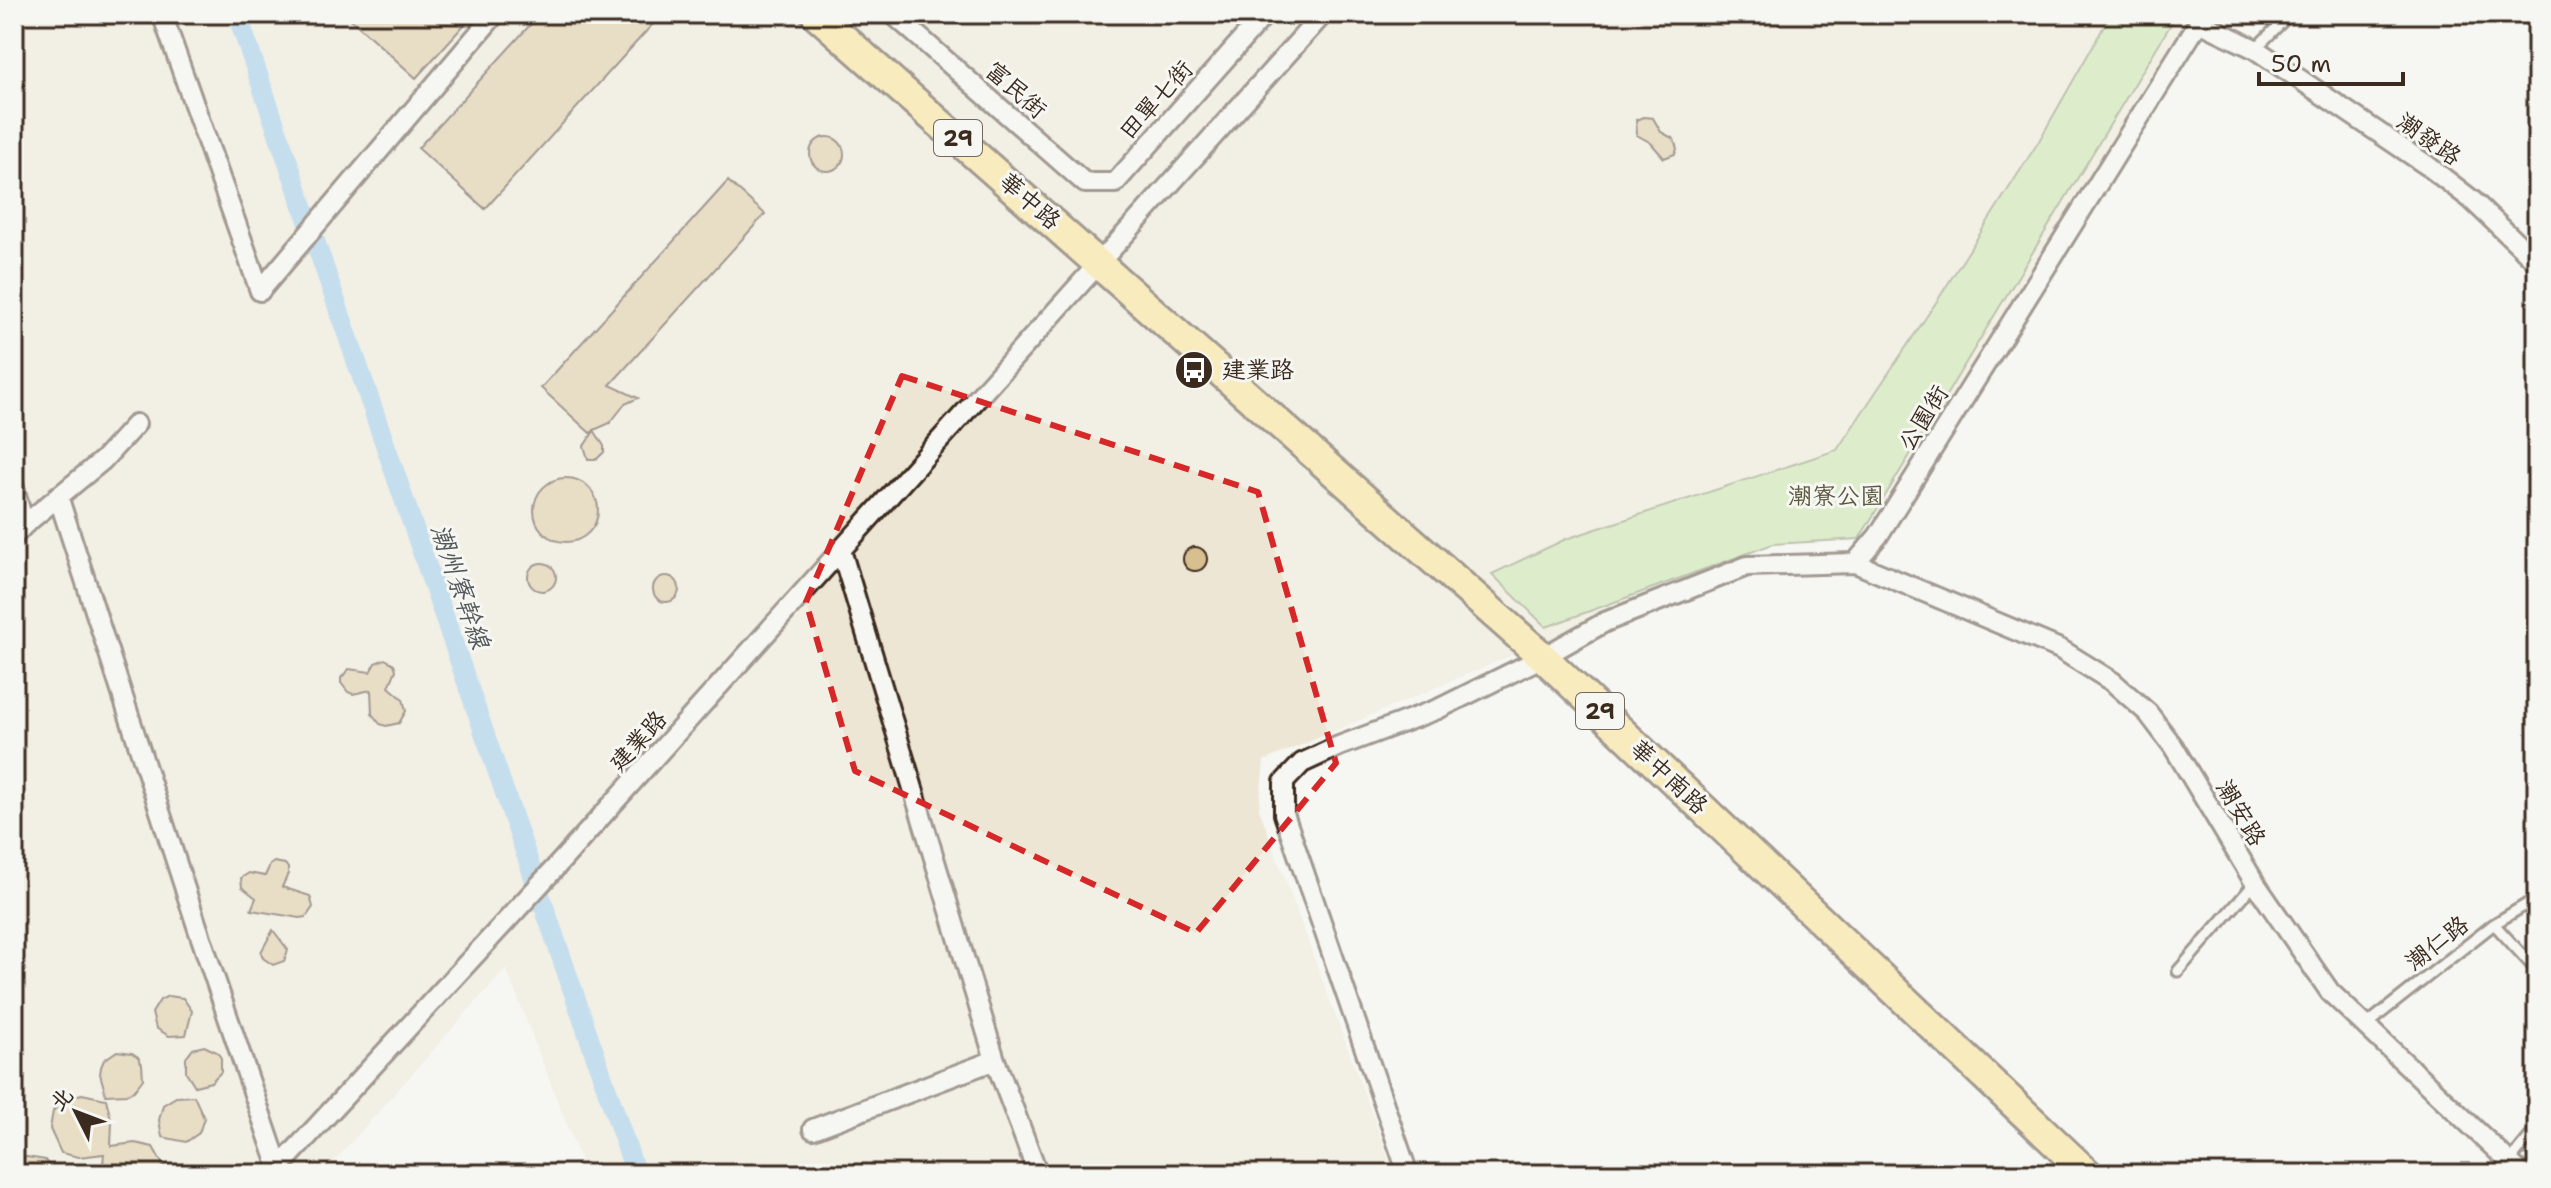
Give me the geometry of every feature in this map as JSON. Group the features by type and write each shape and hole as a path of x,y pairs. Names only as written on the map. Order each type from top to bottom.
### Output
{"main road":[{"name":"華中路","path":"816,14 1099,262"},
{"name":"華中南路","path":"1099,262 1543,657 2088,1174"}],"street":[{"path":"162,14 260,291 495,14"},
{"name":"富民街","path":"893,14 1085,183 1115,183"},
{"name":"田單七街","path":"1115,183 1265,14"},
{"name":"建業路","path":"277,1172 555,868 1323,14"},
{"name":"潮發路","path":"2202,18 2255,49 2428,166 2472,200 2537,262"},
{"name":"公園街","path":"1855,563 1878,536 2202,18"},
{"path":"19,530 103,460 136,424"},
{"path":"14,487 19,530"},
{"path":"58,496 277,1172"},
{"path":"841,550 995,1060 1038,1174"},
{"path":"1408,1174 1284,814 1284,782 1302,763 1438,709 1605,622 1747,566 1855,563"},
{"name":"潮安路","path":"1855,563 2060,649 2113,682 2148,713 2173,746 2255,883 2330,992 2516,1168"},
{"path":"813,1129 995,1060"}],"lane":[{"path":"2255,49 2290,14"},
{"path":"2178,971 2255,883"},
{"name":"潮仁路","path":"2366,1025 2494,924 2537,898"},
{"path":"2494,924 2537,971"},
{"path":"2516,1168 2537,1128"}],"highlighted area":[{"path":"902,376 1258,492 1336,763 1196,933 855,771 806,602"}],"shaded area":[{"path":"14,14 2201,14 1859,539 1772,544 1264,761 1259,809 1394,1174 586,1174 506,968 323,1174 14,1174"}],"green space":[{"name":"潮寮公園","path":"2111,14 2177,14 1859,539 1773,544 1546,627 1492,574 1566,539 1837,450 2039,141"}],"building":[{"path":"345,14 474,14 416,78"},
{"path":"540,14 662,14 485,209 418,148"},
{"path":"1653,118 1661,132 1674,139 1675,154 1664,158 1651,143 1637,135 1636,120"},
{"path":"827,137 839,142 844,154 839,166 827,171 815,166 810,154 815,142"},
{"path":"728,181 765,214 610,385 638,398 625,404 610,423 594,430 604,446 604,452 597,459 588,459 584,446 594,431 590,433 541,388"},
{"path":"560,478 572,478 589,487 596,498 596,522 589,533 572,542 560,542 548,537 539,528 534,516 534,504 539,492 548,483"},
{"path":"1195,547 1206,554 1207,559 1200,570 1195,571 1184,564 1183,559 1190,548"},
{"path":"542,563 552,567 556,577 552,587 542,591 532,587 528,577 532,567"},
{"path":"666,576 675,580 679,589 675,598 666,602 657,598 653,589 657,580"},
{"path":"385,659 394,664 396,670 389,687 403,699 406,711 399,723 386,726 372,714 371,690 353,694 341,683 341,678 349,669 370,672 375,663"},
{"path":"274,862 285,864 288,868 282,887 310,896 313,907 306,917 251,910 256,898 242,887 241,878 249,873 265,876"},
{"path":"273,930 288,950 284,961 273,965 263,958 261,952"},
{"path":"168,996 183,998 192,1011 186,1035 169,1036 156,1028 152,1013 160,1000"},
{"path":"204,1046 217,1052 221,1058 221,1072 211,1082 195,1086 186,1072 186,1058 193,1049"},
{"path":"117,1051 138,1057 143,1079 134,1091 106,1095 101,1067 104,1060"},
{"path":"82,1094 106,1099 112,1122 111,1146 135,1143 153,1147 165,1174 102,1174 104,1154 79,1157 61,1153 50,1129 53,1111 65,1098"},
{"path":"194,1096 204,1118 199,1133 186,1142 162,1137 159,1120 163,1105 176,1097"},
{"path":"14,1158 45,1160 54,1174 14,1174"}],"waterway":[{"name":"潮州寮幹線","path":"237,14 636,1174"}],"place":[{"name":"建業路","path":"1194,370"}]}
